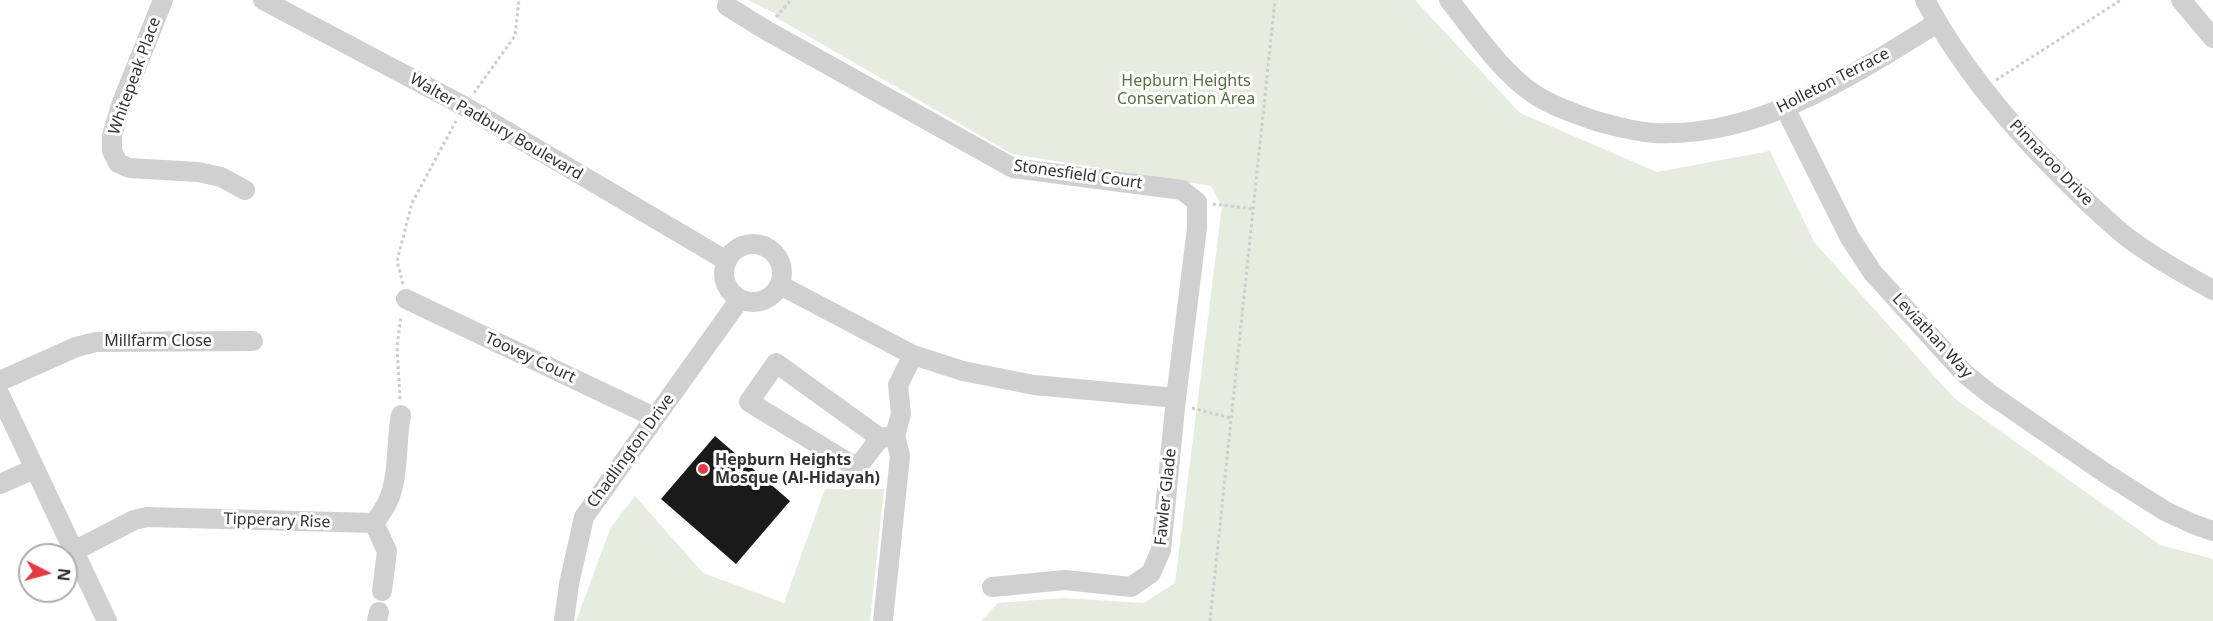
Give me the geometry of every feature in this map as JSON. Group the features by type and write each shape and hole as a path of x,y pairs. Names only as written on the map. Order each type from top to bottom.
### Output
{"street":[{"name":"Whitepeak Place","path":"163,0 121,105 112,136 112,151 118,163 129,168 221,177 245,190"},
{"name":"Walter Padbury Boulevard","path":"263,0 464,106 727,261"},
{"name":"Holleton Terrace","path":"1449,0 1509,74 1535,95 1582,116 1616,127 1653,133 1723,126 1755,119 1785,108 1883,56 1937,23"},
{"name":"Pinnaroo Drive","path":"1924,0 1982,89 2026,140 2083,198 2127,237 2167,265 2213,290"},
{"path":"2181,0 2213,38"},
{"name":"Stonesfield Court","path":"727,6 1013,168 1182,190 1197,202"},
{"name":"Leviathan Way","path":"1785,108 1850,238 1873,273 1964,373 1990,394 2105,473 2165,511 2213,531"},
{"path":"780,285 913,355 963,371 1034,385 1176,398 1197,228 1197,202"},
{"path":"760,244 777,256 781,266 780,285 766,299 756,302 740,299 727,285 724,275 727,261 740,247 760,244"},
{"name":"Toovey Court","path":"406,299 654,417"},
{"name":"Chadlington Drive","path":"564,621 569,584 584,517 740,299"},
{"name":"Millfarm Close","path":"0,381 76,347 96,342 253,341"},
{"path":"883,621 900,456 887,437 776,363 749,402 857,468 887,437 901,414 898,385 913,355"},
{"path":"0,395 70,543"},
{"name":"Fawler Glade","path":"992,587 1065,580 1131,587 1151,573 1161,550 1176,398"},
{"path":"382,591 387,551 375,523 393,488 401,415"},
{"path":"0,484 34,469"},
{"name":"Tipperary Rise","path":"78,549 134,520 147,517 375,523"},
{"path":"78,559 107,621"}],"path":[{"path":"401,415 397,346 399,322 406,299 397,261 412,203 464,106 515,36 519,0"},
{"path":"764,29 791,0"},
{"path":"1210,621 1275,0"},
{"path":"1982,89 2121,0"},
{"path":"1197,202 1253,209"},
{"path":"1176,398 1187,407 1231,418"}],"green space":[{"name":"Hepburn Heights Conservation Area","path":"748,0 1415,0 1520,113 1657,172 1770,151 1814,242 1954,398 2160,545 2213,559 2213,621 981,621 998,603 1063,598 1144,603 1175,583 1222,206 1211,186 1012,154 777,18 778,15"},
{"path":"825,489 884,489 870,621 576,621 611,527 635,496 703,573 784,603"}],"building":[{"path":"715,436 790,501 736,564 661,499"}],"place":[{"name":"Hepburn Heights Mosque (Al-Hidayah)","path":"703,469"}]}
